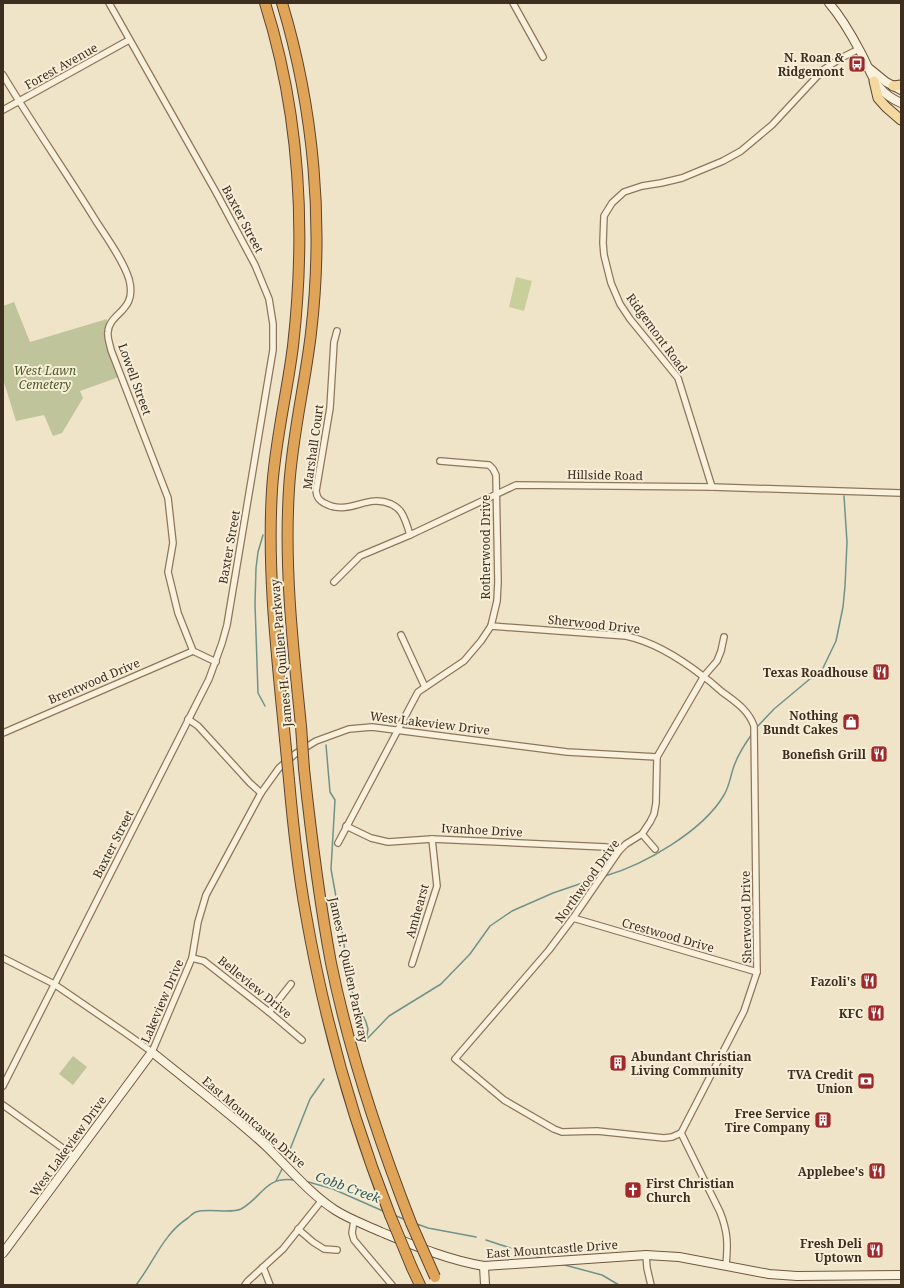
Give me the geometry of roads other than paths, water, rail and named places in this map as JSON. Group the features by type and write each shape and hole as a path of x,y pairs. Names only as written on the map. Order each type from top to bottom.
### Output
{"highway":[{"name":"James H. Quillen Parkway","path":"265,3 272,25 288,97 298,178 300,230 297,310 293,349 275,458 271,519 271,584 297,863 324,1008 349,1099 366,1152 390,1215 420,1285"},
{"name":"James H. Quillen Parkway","path":"282,3 295,50 308,116 315,186 316,269 313,319 293,449 289,487 287,575 304,769 316,872 330,957 353,1051 393,1177 411,1223 437,1281"}],"main road":[{"path":"874,82 878,98 901,120"}],"street":[{"name":"Baxter Street","path":"3,1086 209,680 216,662 227,625 269,381 274,338 269,299 255,265 109,3"},
{"path":"513,3 543,57"},
{"path":"829,3 859,49 869,68 874,82 887,95 901,103"},
{"name":"Forest Avenue","path":"3,110 129,40"},
{"name":"Ridgemont Road","path":"712,487 678,378 625,312 611,283 604,255 604,216 612,203 624,192 642,186 682,178 719,163 741,151 772,125 822,70 859,49"},
{"path":"869,68 898,87"},
{"name":"Lowell Street","path":"3,76 81,197 120,260 129,278 131,295 128,304 110,325 108,331 109,340 111,350 168,498 173,543 168,572 178,613 193,651"},
{"name":"Marshall Court","path":"337,331 334,342 330,408 316,491 317,497 326,504 339,508 351,507 370,501 386,502 401,511 410,535"},
{"name":"Rotherwood Drive","path":"338,842 418,692 464,661 481,641 491,626 497,601 498,582 495,496 496,475 494,469 489,465 440,461"},
{"name":"Hillside Road","path":"334,582 360,556 410,535 516,485 712,487 901,493"},
{"name":"Sherwood Drive","path":"491,626 626,636 640,639 671,654 704,676 744,709 754,726 758,972 744,1011 681,1134"},
{"path":"400,635 425,687"},
{"path":"657,757 704,676 717,661 724,637"},
{"path":"193,651 216,662"},
{"name":"Brentwood Drive","path":"3,733 193,651"},
{"path":"188,719 198,726 261,793"},
{"name":"West Lakeview Drive","path":"192,958 198,922 206,895 261,793 279,768 295,754 316,741 349,729 372,727 567,752 657,757"},
{"name":"Northwood Drive","path":"657,757 657,790 654,814 642,834 626,844 619,851 549,950 454,1059 504,1100 554,1129 562,1132 597,1131 664,1138 681,1134"},
{"name":"Ivanhoe Drive","path":"346,826 371,838 388,842 432,839 606,847 619,851"},
{"path":"642,834 655,849"},
{"name":"Amhearst","path":"412,964 437,886 432,839"},
{"name":"Crestwood Drive","path":"573,918 758,972"},
{"name":"East Mountcastle Drive","path":"3,958 54,984 152,1052 235,1119 267,1147 322,1200 336,1211 445,1258 462,1263 484,1266 646,1255 679,1257 769,1274 797,1276 901,1274"},
{"name":"Belleview Drive","path":"192,958 204,960 270,1012 302,1040"},
{"name":"Lakeview Drive","path":"152,1052 192,958"},
{"path":"270,1012 291,984"},
{"name":"West Lakeview Drive","path":"3,1253 152,1052"},
{"path":"3,1105 75,1157"},
{"path":"681,1134 724,1223 728,1240 726,1265"},
{"path":"245,1285 262,1267 283,1249 322,1200"},
{"path":"354,1220 352,1233 354,1240 392,1285"},
{"path":"298,1229 318,1246 324,1249 337,1250"},
{"path":"646,1255 651,1285"},
{"path":"484,1266 485,1285"},
{"path":"262,1267 270,1285"}],"waterway":[{"path":"756,728 774,709 823,668 836,641 843,607 845,586 847,542 844,496"},
{"path":"263,535 258,552 256,568 255,604 258,693 265,706"},
{"path":"605,876 637,864 654,855 687,834 702,821 724,795 737,760 752,734"},
{"path":"326,745 330,792 335,800 331,869 343,936 349,985 366,1022 368,1029 366,1040"},
{"path":"366,1040 389,1016 441,984 470,954 490,926 512,911 553,893 597,878"},
{"path":"285,1162 310,1099 324,1079"},
{"path":"276,1181 283,1167"},
{"name":"Cobb Creek","path":"136,1285 165,1240 179,1225 194,1213 201,1211 226,1211 241,1209 270,1184 277,1181 295,1180"},
{"name":"Cobb Creek","path":"305,1181 333,1189 383,1211"},
{"name":"Cobb Creek","path":"394,1215 406,1220"},
{"name":"Cobb Creek","path":"417,1224 428,1228 476,1237"},
{"name":"Cobb Creek","path":"486,1240 544,1259"},
{"name":"Cobb Creek","path":"561,1264 602,1275 619,1285"}],"place":[{"name":"N. Roan & Ridgemont","path":"857,64"},
{"name":"Texas Roadhouse","path":"881,672"},
{"name":"Nothing Bundt Cakes","path":"851,722"},
{"name":"Bonefish Grill","path":"879,754"},
{"name":"Fazoli's","path":"869,981"},
{"name":"KFC","path":"876,1013"},
{"name":"Abundant Christian Living Community","path":"618,1063"},
{"name":"TVA Credit Union","path":"866,1081"},
{"name":"Free Service Tire Company","path":"823,1120"},
{"name":"Applebee's","path":"877,1171"},
{"name":"First Christian Church","path":"633,1190"},
{"name":"Fresh Deli Uptown","path":"875,1250"}],"park label":[{"name":"West Lawn Cemetery","path":"45,377"}]}
